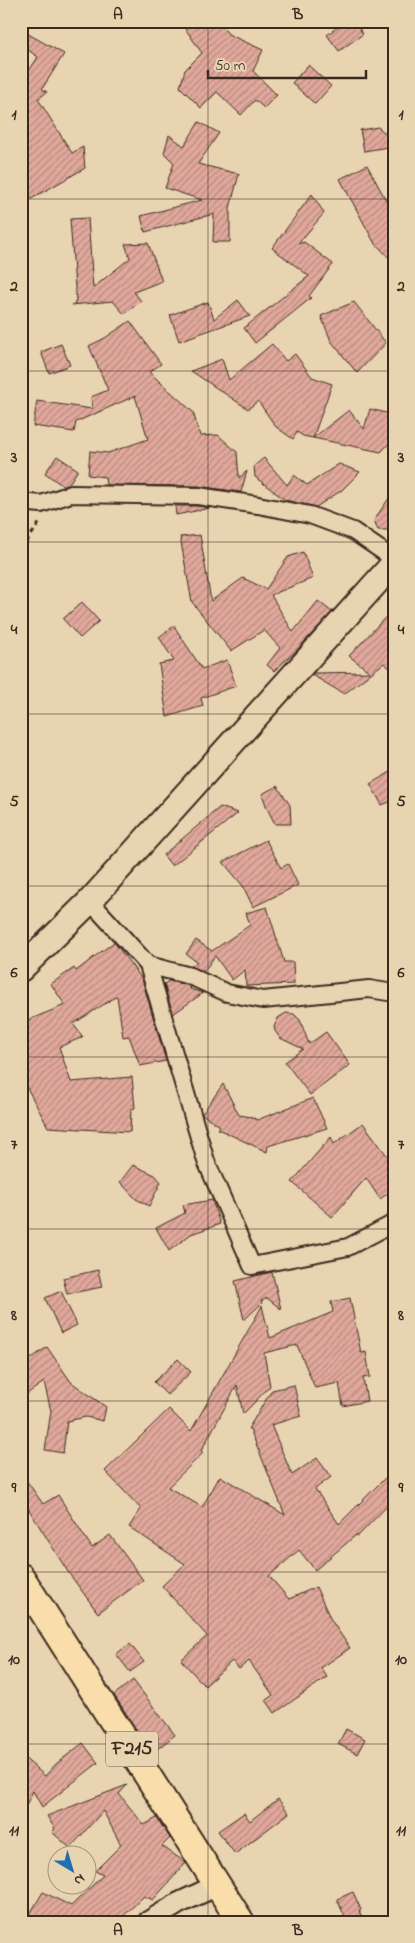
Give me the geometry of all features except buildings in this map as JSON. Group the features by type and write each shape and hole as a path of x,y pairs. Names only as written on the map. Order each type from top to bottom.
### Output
{"main road":[{"path":"21,969 90,900 394,563"},
{"name":"F215","path":"21,1577 241,1922"}],"street":[{"path":"21,502 41,504 71,494 198,496 241,502 310,515 353,531 394,559"},
{"path":"90,900 148,965 206,1161 252,1266 348,1247 394,1223"},
{"path":"148,965 190,976 227,993 264,1000 368,989 394,993"},
{"path":"148,1922 179,1903 218,1884"}],"path":[{"path":"21,550 42,519 41,504"}]}
